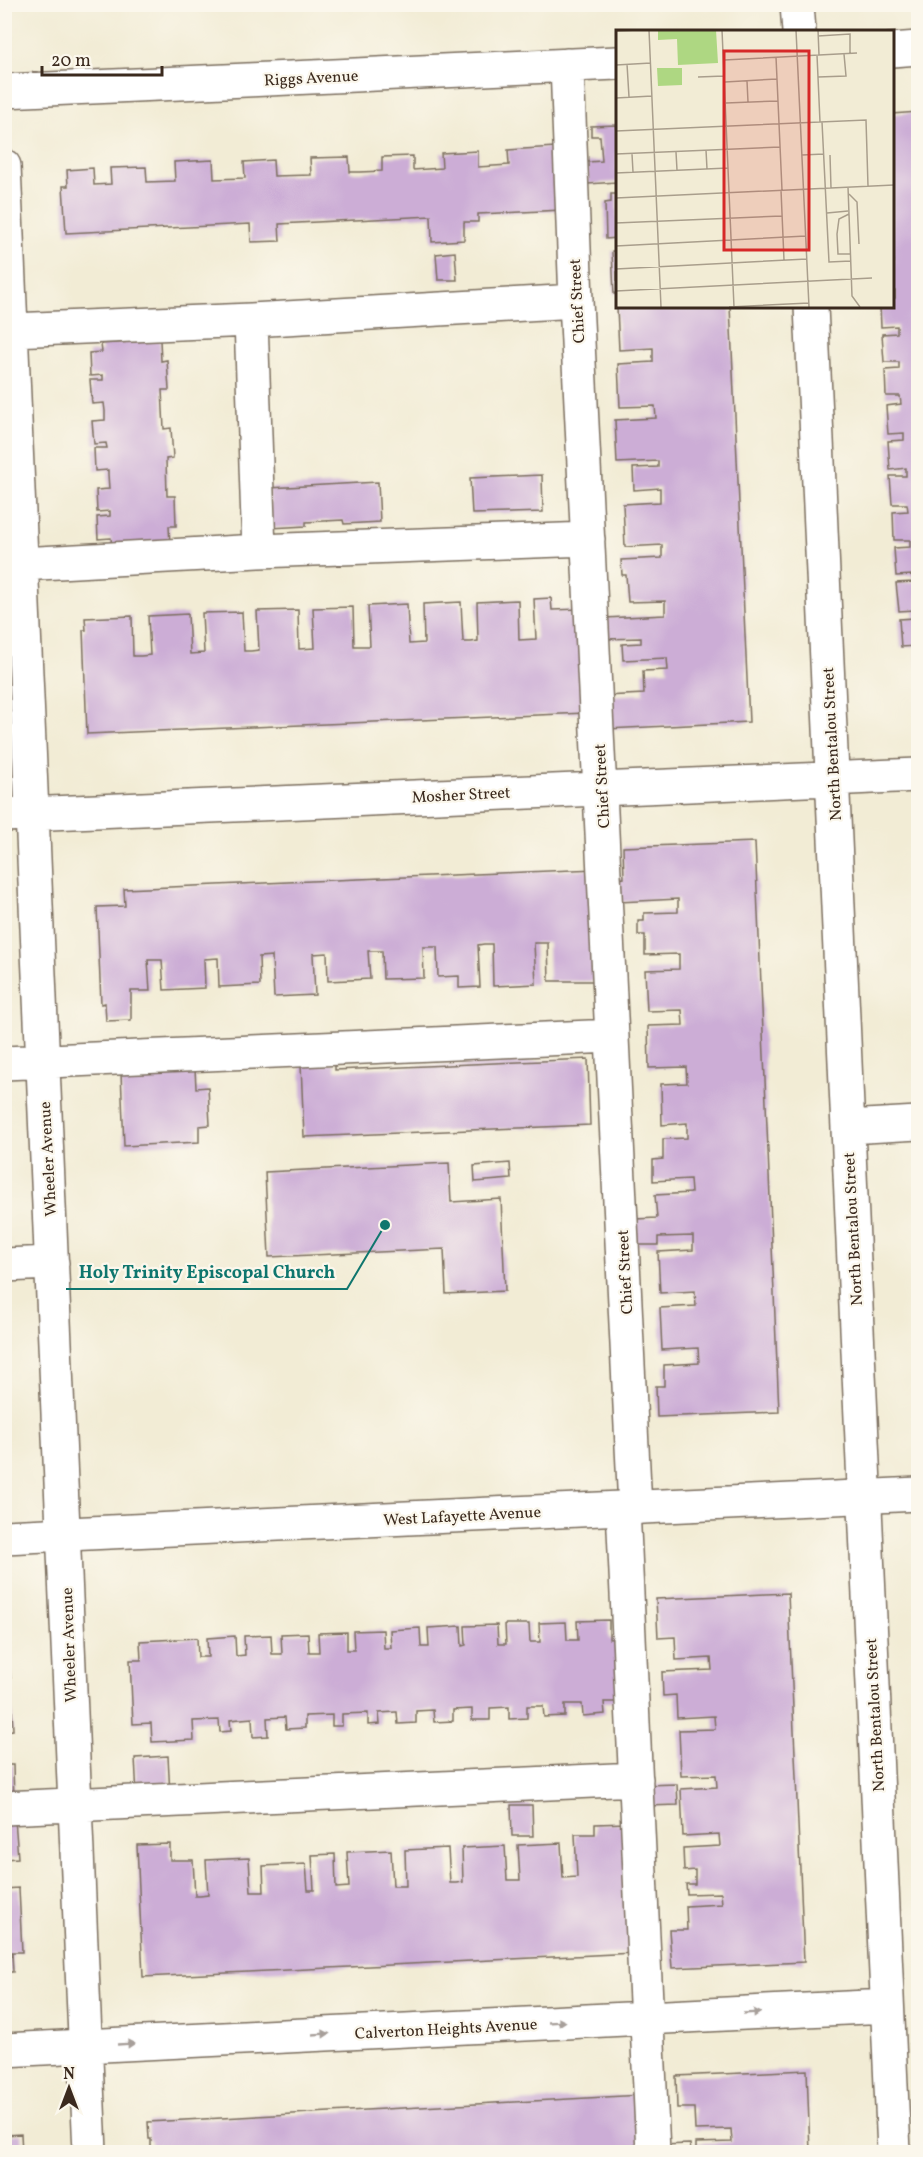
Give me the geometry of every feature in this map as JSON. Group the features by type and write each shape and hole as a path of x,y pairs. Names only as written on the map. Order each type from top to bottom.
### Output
{"street":[{"path":"797,4 799,30"},
{"path":"893,50 918,48"},
{"name":"Riggs Avenue","path":"4,91 616,63"},
{"name":"Chief Street","path":"567,65 576,301 612,1036 636,1779 652,2152"},
{"name":"Wheeler Avenue","path":"4,166 21,564 19,814 43,1061 90,2152"},
{"path":"12,330 251,320 576,301"},
{"name":"North Bentalou Street","path":"811,308 894,2152"},
{"path":"251,320 259,551"},
{"path":"21,564 259,551 588,539"},
{"name":"Mosher Street","path":"19,814 918,775"},
{"path":"4,1063 612,1036"},
{"path":"848,1127 918,1123"},
{"path":"4,1265 52,1263"},
{"name":"West Lafayette Avenue","path":"4,1537 918,1494"},
{"path":"4,1808 636,1779"},
{"name":"Calverton Heights Avenue","path":"4,2050 887,2006"}],"building":[{"path":"918,112 918,669 916,646 901,647 899,619 914,618 914,610 899,611 896,583 913,582 912,575 896,576 894,548 910,547 910,540 894,540 893,512 908,511 907,504 892,504 890,476 906,476 906,468 890,470 888,441 904,440 904,433 888,434 886,406 901,404 900,396 886,396 885,370 899,369 899,362 884,362 882,334 897,333 897,326 881,327 880,308 893,308 893,298 895,298 895,291 893,291 893,114"},
{"path":"616,125 616,182 588,184 587,162 602,161 600,136 591,136 591,126"},
{"path":"555,147 562,210 478,214 478,222 464,222 464,240 432,242 431,216 279,224 280,241 251,242 250,224 66,233 63,186 68,186 67,170 93,168 94,185 111,184 110,168 146,167 147,182 175,181 174,162 213,160 214,179 245,178 244,162 273,160 274,176 311,175 310,158 349,157 350,172 360,172 382,171 382,157 413,156 413,170 442,168 441,153 478,151 478,167 509,165 508,150"},
{"path":"611,194 616,194 616,238 606,239 605,203 611,202"},
{"path":"612,251 616,251 616,294 614,294"},
{"path":"455,252 457,280 438,280 436,254"},
{"path":"617,308 730,308 749,722 607,729 605,696 644,694 643,671 668,670 667,658 623,660 622,644 641,643 641,638 606,639 605,618 665,615 665,601 628,602 626,575 622,575 621,560 662,558 662,545 625,547 623,504 660,502 660,488 634,490 633,468 658,467 658,461 617,463 615,420 656,418 655,406 620,407 618,364 653,362 653,348 619,350"},
{"path":"160,340 161,361 167,360 169,390 162,390 164,429 171,428 173,458 166,459 167,496 175,496 176,526 169,526 170,546 112,549 111,538 98,539 97,517 110,516 110,511 97,512 96,490 109,489 108,470 95,471 94,448 107,448 106,443 94,444 92,421 105,420 105,411 104,403 92,404 90,380 103,380 103,375 90,376 89,353 102,352 101,344"},
{"path":"542,475 543,512 472,514 470,478"},
{"path":"378,482 380,522 344,524 343,520 306,522 306,526 271,528 269,488"},
{"path":"551,598 552,610 581,609 586,713 87,734 83,630 86,630 85,618 132,616 133,656 141,656 150,655 148,616 188,614 190,654 204,653 202,613 242,612 244,651 251,651 259,650 257,611 298,610 299,649 315,648 313,608 353,607 354,646 370,646 368,606 407,604 409,644 424,643 423,604 461,602 463,642 471,642 478,641 477,602 518,600 519,640 536,639 534,599"},
{"path":"755,842 779,1412 657,1417 656,1386 664,1386 664,1365 699,1363 698,1348 662,1350 660,1308 696,1306 695,1291 660,1293 658,1252 693,1250 693,1236 658,1237 658,1245 636,1245 635,1219 657,1218 655,1195 691,1193 690,1179 653,1181 653,1160 663,1159 663,1139 687,1138 687,1123 662,1125 661,1084 687,1083 686,1067 649,1068 648,1026 683,1025 682,1010 647,1011 645,970 679,969 679,954 645,955 645,935 638,935 638,921 644,921 644,913 678,912 678,899 619,902 618,879 624,878 623,847"},
{"path":"596,869 598,981 549,981 548,943 534,943 536,984 493,986 492,944 484,944 478,945 480,987 459,988 459,976 438,977 437,947 423,947 424,978 383,979 382,951 368,951 370,979 328,981 327,953 313,954 315,995 274,997 272,956 259,957 260,985 219,987 218,958 204,959 205,988 164,990 162,960 148,960 150,991 131,991 131,1020 106,1021 105,1003 101,1004 97,907 125,906 124,889"},
{"path":"588,1059 590,1125 304,1137 301,1065 335,1064 335,1070"},
{"path":"195,1069 196,1088 208,1087 210,1125 199,1126 199,1142 124,1146 121,1073"},
{"path":"449,1163 451,1202 501,1199 505,1291 446,1294 444,1249 269,1257 265,1172"},
{"path":"510,1163 511,1179 475,1182 474,1166"},
{"path":"788,1593 804,1962 672,1968 669,1930 687,1930 686,1906 722,1904 721,1893 687,1894 686,1884 695,1884 695,1870 684,1871 683,1848 720,1846 719,1834 683,1836 681,1789 717,1787 716,1775 681,1776 679,1730 715,1729 714,1716 677,1718 676,1695 663,1696 662,1672 712,1670 711,1658 676,1660 675,1637 658,1638 656,1599"},
{"path":"609,1620 609,1639 619,1638 621,1702 604,1702 605,1714 583,1716 582,1704 565,1704 565,1716 544,1717 543,1706 527,1706 527,1718 509,1719 509,1707 490,1708 490,1720 472,1720 472,1709 453,1710 453,1721 434,1722 433,1710 416,1711 416,1723 398,1724 397,1712 379,1713 380,1724 368,1725 368,1713 342,1714 342,1726 332,1726 332,1715 305,1716 305,1728 286,1729 285,1717 267,1718 268,1736 253,1737 252,1718 230,1720 231,1731 220,1732 219,1720 193,1721 194,1740 152,1742 151,1723 133,1724 130,1660 141,1660 140,1641 197,1638 198,1657 208,1657 207,1638 235,1636 236,1656 245,1655 244,1636 271,1635 272,1654 282,1654 281,1634 308,1633 309,1652 319,1652 318,1633 347,1632 347,1650 354,1650 353,1631 383,1630 384,1648 391,1648 390,1630 420,1628 421,1647 429,1647 428,1628 461,1626 462,1646 466,1645 465,1626 497,1625 498,1644 506,1644 505,1624 529,1624 530,1642 540,1642 539,1623 566,1622 567,1640 578,1640 577,1621"},
{"path":"4,1666 10,1666 13,1730 4,1731"},
{"path":"168,1756 170,1795 137,1796 135,1758"},
{"path":"4,1765 13,1765 14,1802 4,1802"},
{"path":"677,1784 678,1805 646,1806 645,1785"},
{"path":"511,1805 532,1805 533,1836 512,1836"},
{"path":"15,1819 18,1858 4,1859 4,1820"},
{"path":"628,1823 634,1953 143,1977 137,1845 170,1844 170,1860 193,1860 195,1896 200,1896 208,1895 206,1860 249,1858 251,1892 264,1892 263,1866 306,1864 308,1890 314,1890 312,1855 335,1854 336,1888 349,1887 347,1852 391,1850 393,1886 406,1886 405,1850 448,1848 450,1883 456,1883 463,1882 462,1848 505,1846 507,1880 520,1880 518,1845 561,1843 563,1878 577,1877 575,1834 595,1834 595,1824"},
{"path":"19,1888 22,1952 12,1952 13,1972 4,1972 4,1889"},
{"path":"807,2070 810,2152 696,2152 696,2143 732,2142 731,2129 695,2130 694,2108 677,2108 676,2076"},
{"path":"641,2095 650,2152 151,2152 151,2139 149,2139 148,2122"},
{"path":"21,2134 22,2152 4,2152 4,2135"},
{"path":"690,2144 691,2152 659,2152 659,2145"}],"place":[{"name":"Holy Trinity Episcopal Church","path":"385,1225"}]}
